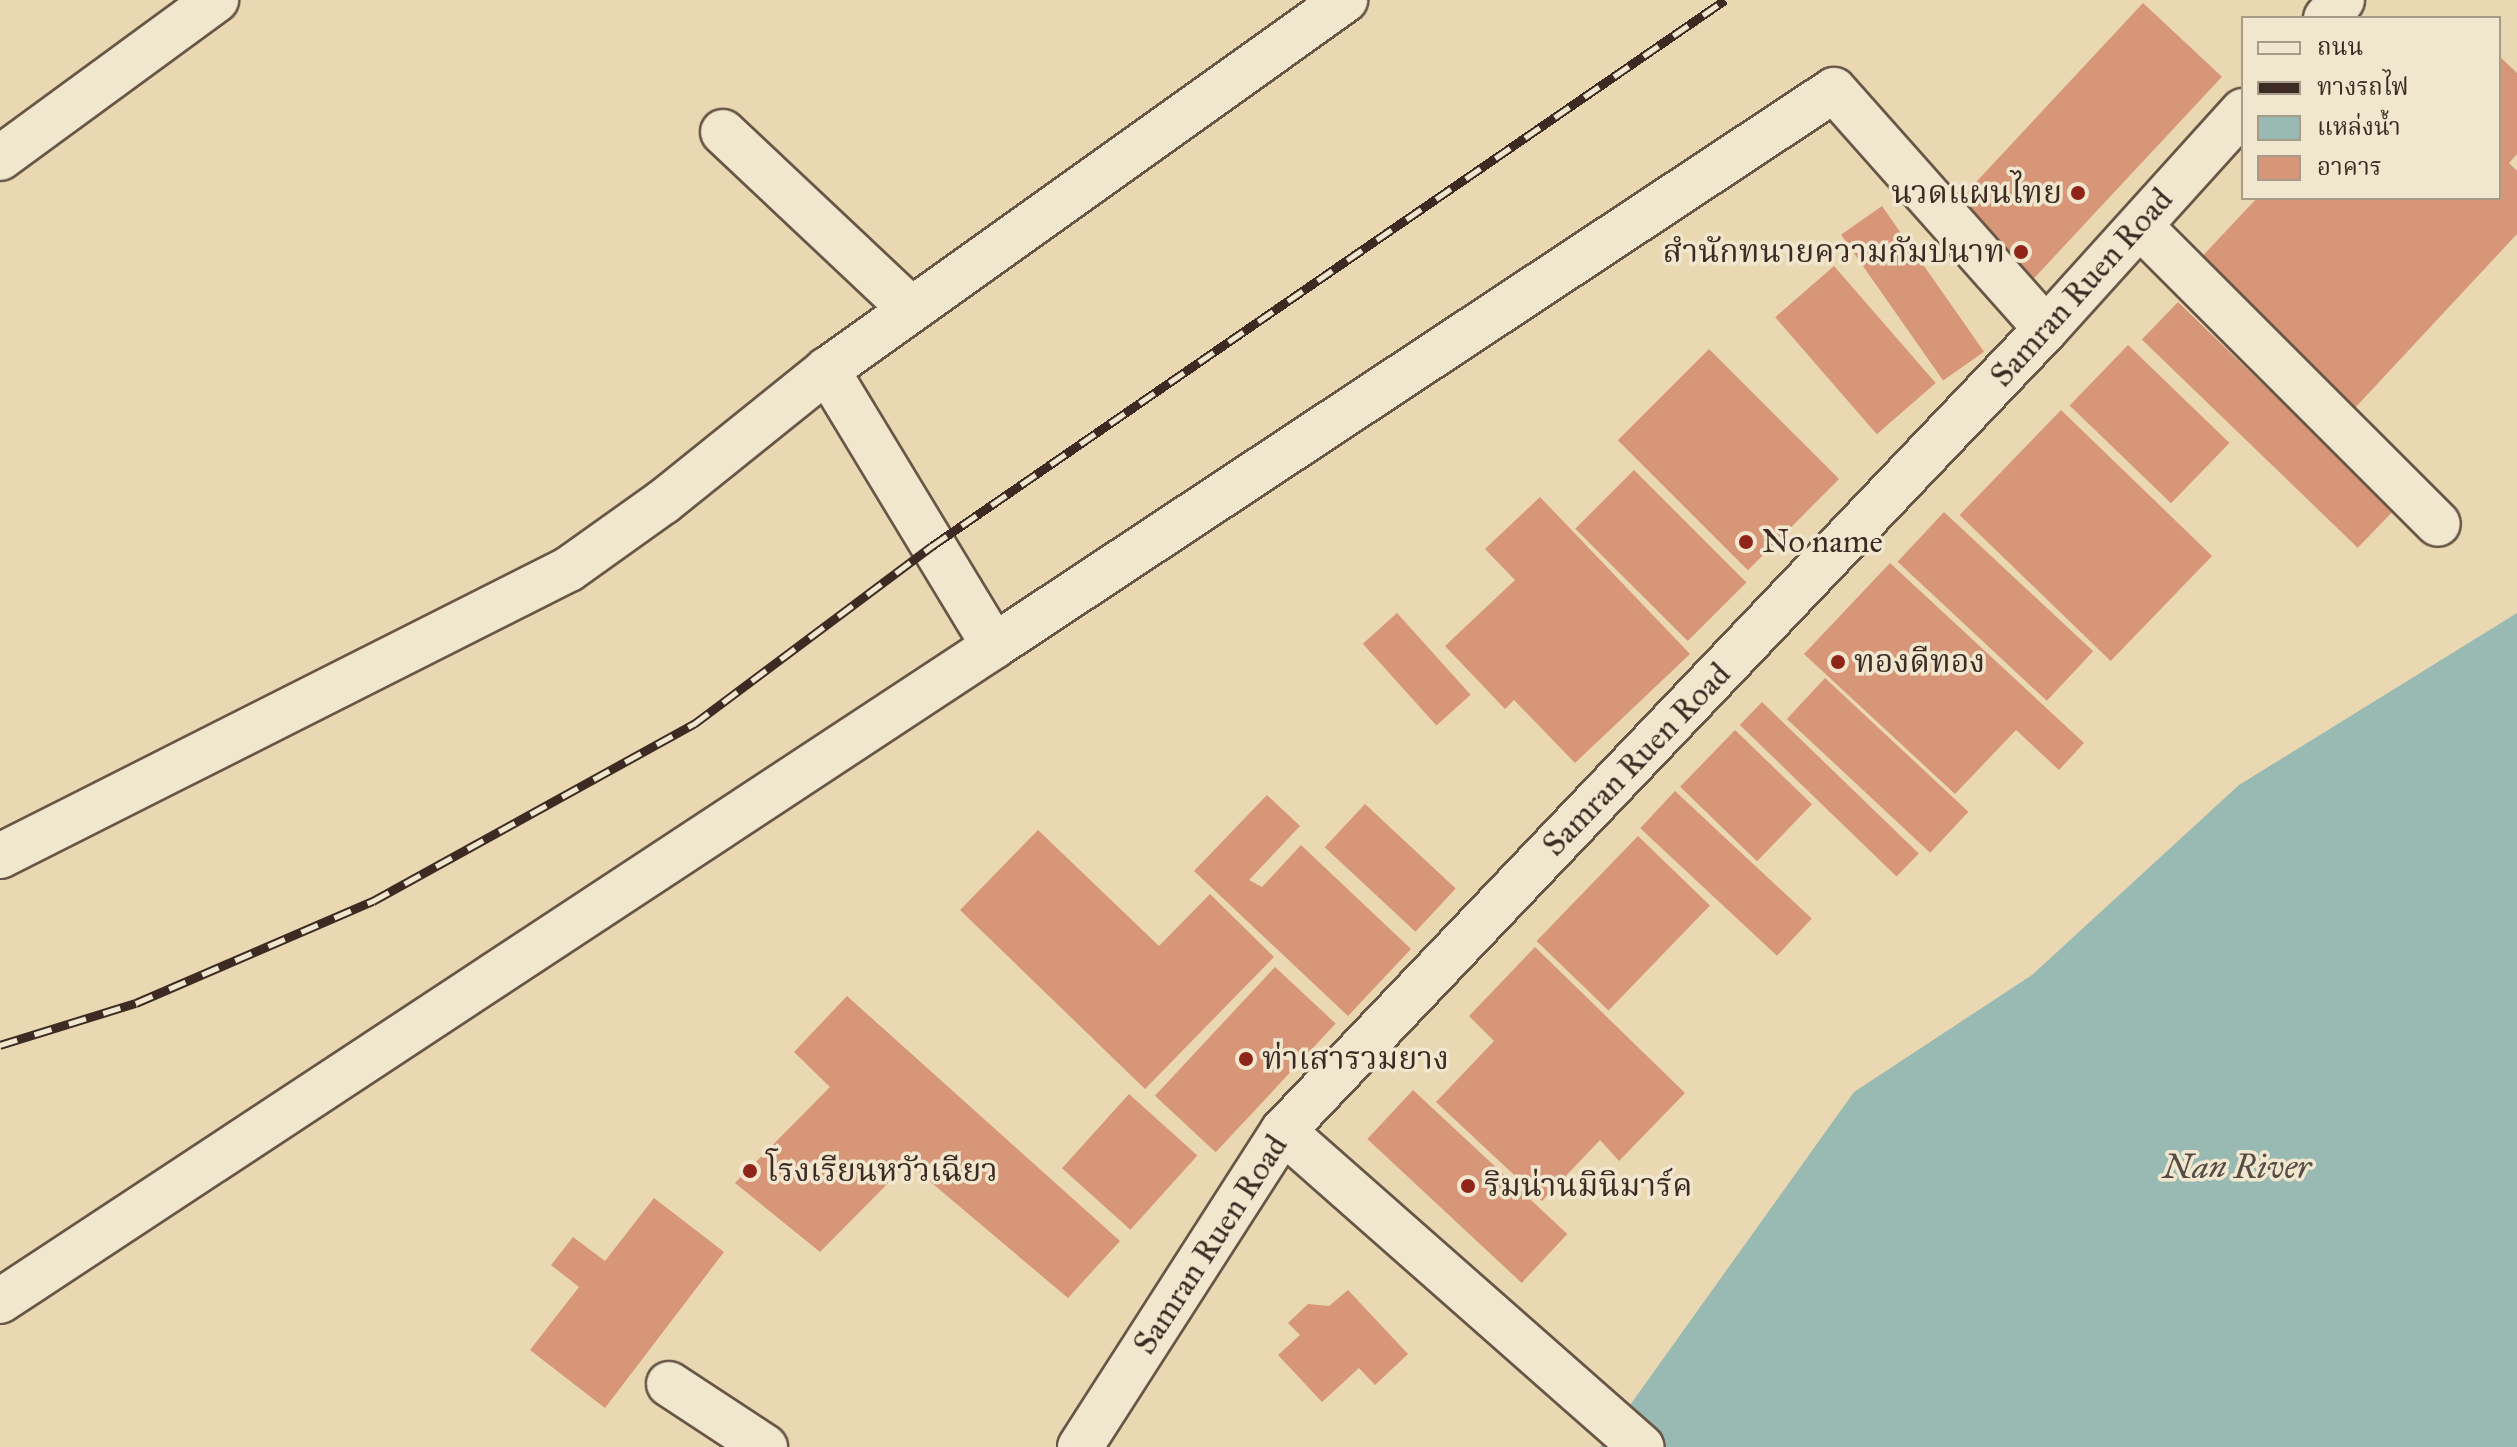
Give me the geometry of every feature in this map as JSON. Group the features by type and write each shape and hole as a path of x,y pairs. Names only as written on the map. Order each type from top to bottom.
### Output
{"street":[{"path":"0,158 216,0"},
{"path":"0,856 569,569 663,502 827,370 1345,0"},
{"path":"2328,16 2342,0"},
{"path":"0,1301 1834,90 2046,329"},
{"name":"Samran Ruen Road","path":"1080,1447 1283,1131 2046,329 2241,113"},
{"path":"723,132 911,309"},
{"path":"2140,226 2438,524"},
{"path":"827,370 994,646"},
{"path":"1283,1131 1642,1447"},
{"path":"669,1384 765,1447"}],"water":[{"name":"Nan River","path":"2517,613 2517,1447 1600,1447 1854,1092 2032,975 2239,785"}],"building":[{"path":"2143,3 2222,77 2031,281 1952,208"},
{"path":"2501,58 2517,73 2517,154 2509,163 2517,171 2517,234 2353,410 2195,264 2255,200 2501,200"},
{"path":"1882,206 1984,352 1943,380 1841,235"},
{"path":"1834,266 1936,383 1877,434 1775,317"},
{"path":"2178,302 2394,510 2358,548 2142,339"},
{"path":"2128,345 2229,443 2171,503 2070,405"},
{"path":"1709,349 1839,479 1748,570 1618,440"},
{"path":"2061,410 2212,556 2111,661 1960,515"},
{"path":"1634,470 1746,582 1688,641 1575,529"},
{"path":"1540,497 1690,654 1575,763 1514,700 1505,709 1445,646 1515,580 1485,549"},
{"path":"1944,512 2093,651 2047,701 1898,562"},
{"path":"1890,563 2084,743 2059,770 2016,730 1955,794 1804,654"},
{"path":"1397,613 1471,695 1436,726 1363,644"},
{"path":"1825,678 1968,812 1930,853 1787,719"},
{"path":"1762,702 1919,853 1897,876 1740,725"},
{"path":"1735,730 1812,804 1757,861 1680,787"},
{"path":"1675,791 1812,919 1777,956 1640,828"},
{"path":"1267,795 1300,826 1249,880 1262,887 1301,845 1411,949 1348,1016 1194,871"},
{"path":"1365,804 1456,889 1415,932 1325,847"},
{"path":"1038,830 1159,946 1210,894 1274,957 1145,1089 960,910"},
{"path":"1638,836 1710,905 1609,1010 1537,941"},
{"path":"1535,947 1685,1093 1619,1161 1600,1140 1542,1201 1436,1102 1494,1041 1469,1016"},
{"name":"ท่าเสารวมยาง","path":"1275,967 1336,1024 1216,1152 1155,1096"},
{"path":"847,996 1120,1241 1068,1298 908,1163 820,1252 735,1183 830,1087 794,1052"},
{"name":"ริมน่านมินิมาร์ค","path":"1413,1090 1567,1234 1522,1283 1367,1139"},
{"path":"1129,1094 1197,1156 1130,1230 1062,1168"},
{"path":"654,1198 724,1252 605,1408 530,1350 579,1287 551,1265 573,1237 605,1261"},
{"path":"1348,1290 1408,1354 1375,1385 1359,1368 1322,1402 1278,1355 1300,1335 1288,1323 1308,1304 1329,1306"}],"railway":[{"path":"0,1045 136,1003 373,901 694,724 932,546 1725,0"}],"place":[{"name":"นวดแผนไทย","path":"2078,193"},
{"name":"สำนักทนายความกัมปนาท","path":"2021,252"},
{"name":"No name","path":"1746,542"},
{"name":"ทองดีทอง","path":"1838,662"},
{"name":"ท่าเสารวมยาง","path":"1246,1059"},
{"name":"โรงเรียนหวัวเฉียว","path":"750,1171"},
{"name":"ริมน่านมินิมาร์ค","path":"1468,1186"}]}
